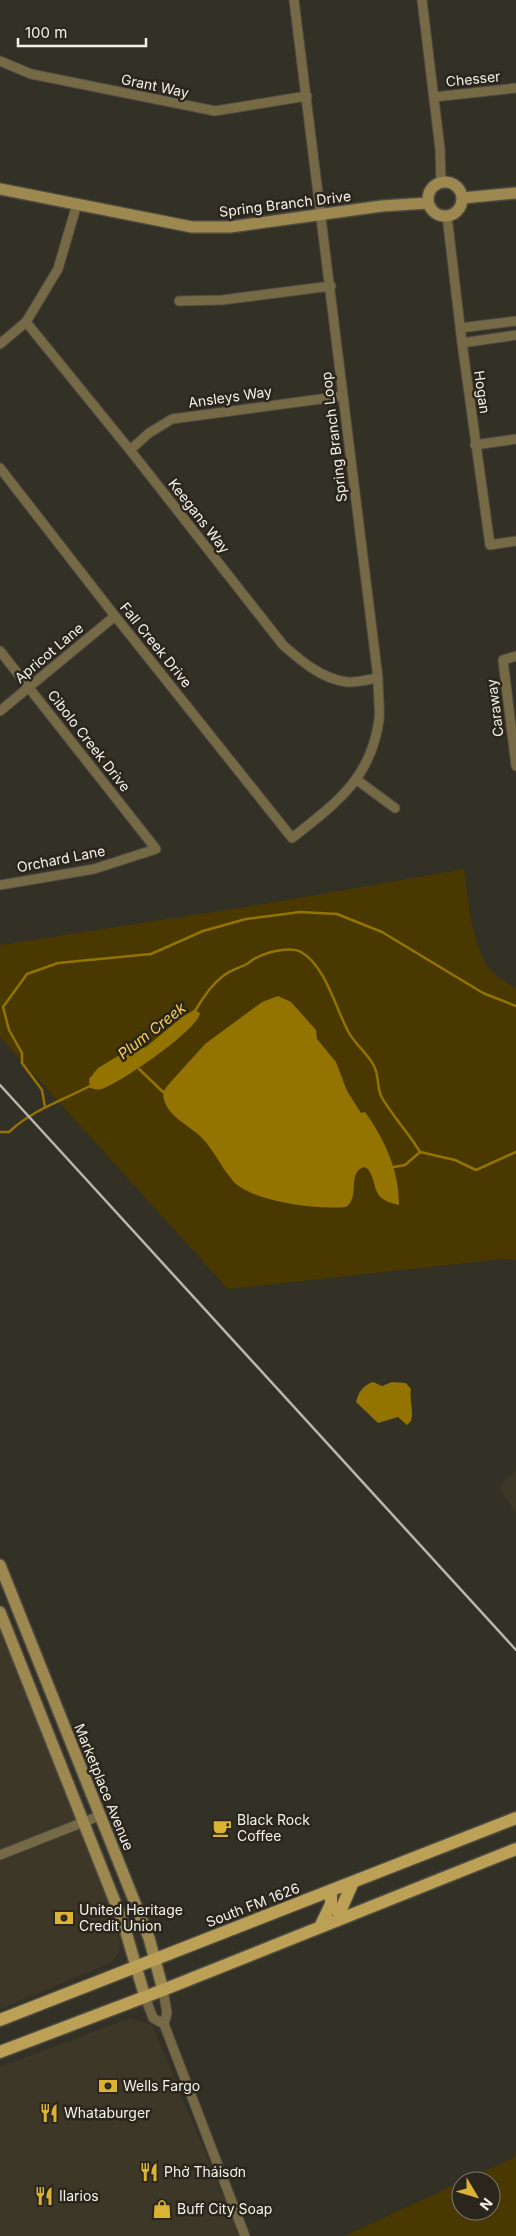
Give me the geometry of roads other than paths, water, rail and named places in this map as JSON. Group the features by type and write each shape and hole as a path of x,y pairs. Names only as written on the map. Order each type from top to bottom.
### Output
{"main road":[{"name":"South FM 1626","path":"0,2020 516,1818"},
{"path":"0,2052 163,1990 516,1849"},
{"path":"340,1919 339,1914 353,1882"},
{"path":"320,1927 331,1904 331,1891"}],"street":[{"name":"Spring Branch Loop","path":"292,838 335,803 357,780 371,751 379,720 378,678 331,286 320,216 294,0"},
{"path":"422,0 440,149 441,183"},
{"name":"Grant Way","path":"0,62 31,74 215,111 307,96"},
{"name":"Chesser","path":"434,97 516,88"},
{"path":"441,183 452,184 457,188 462,198 456,212 447,216 433,212 428,203 429,192 441,183"},
{"name":"Spring Branch Drive","path":"0,189 192,227 230,227 382,206 428,203"},
{"path":"462,198 516,193"},
{"path":"0,344 26,322 58,269 78,204"},
{"name":"Hogan","path":"447,216 475,444 490,545 516,542"},
{"path":"178,301 222,300 331,286"},
{"path":"460,328 516,321"},
{"name":"Keegans Way","path":"26,322 130,450 283,645 306,665 347,682 378,678"},
{"path":"462,343 516,335"},
{"name":"Ansleys Way","path":"130,450 149,433 172,419 343,396"},
{"path":"475,444 516,439"},
{"name":"Fall Creek Drive","path":"0,468 292,838"},
{"name":"Apricot Lane","path":"0,711 115,616"},
{"name":"Cibolo Creek Drive","path":"0,651 156,849"},
{"name":"Caraway","path":"516,656 503,660 516,766"},
{"path":"357,780 394,808"},
{"name":"Orchard Lane","path":"0,885 94,869 156,849"},
{"name":"Marketplace Avenue","path":"0,1565 149,1938 163,1990 167,2013 164,2024 244,2236"},
{"name":"Marketplace Avenue","path":"0,1612 82,1823 123,1922 144,1997 153,2018 164,2024"},
{"path":"0,1855 99,1816"}],"waterway":[{"path":"45,1107 42,1090 22,1063 22,1053 9,1030 3,1007 27,974 58,963 151,954 203,931 246,919 300,912 337,914 382,932 483,993 516,1006"},
{"name":"Plum Creek","path":"195,1011 211,988 229,972 272,952 285,950 301,952 310,959 324,978 349,1033 374,1066 381,1096 420,1152 455,1160 476,1170 516,1152"},
{"path":"139,1069 163,1092"},
{"name":"Plum Creek","path":"0,1132 9,1132 38,1111 92,1085"},
{"path":"394,1167 405,1165 420,1152"}],"railway":[{"path":"0,1085 516,1650"}],"place":[{"name":"Black Rock Coffee","path":"222,1828"},
{"name":"United Heritage Credit Union","path":"64,1918"},
{"name":"Wells Fargo","path":"108,2086"},
{"name":"Whataburger","path":"49,2113"},
{"name":"Phở Tháisơn","path":"149,2172"},
{"name":"Ilarios","path":"44,2196"},
{"name":"Buff City Soap","path":"162,2209"}]}
